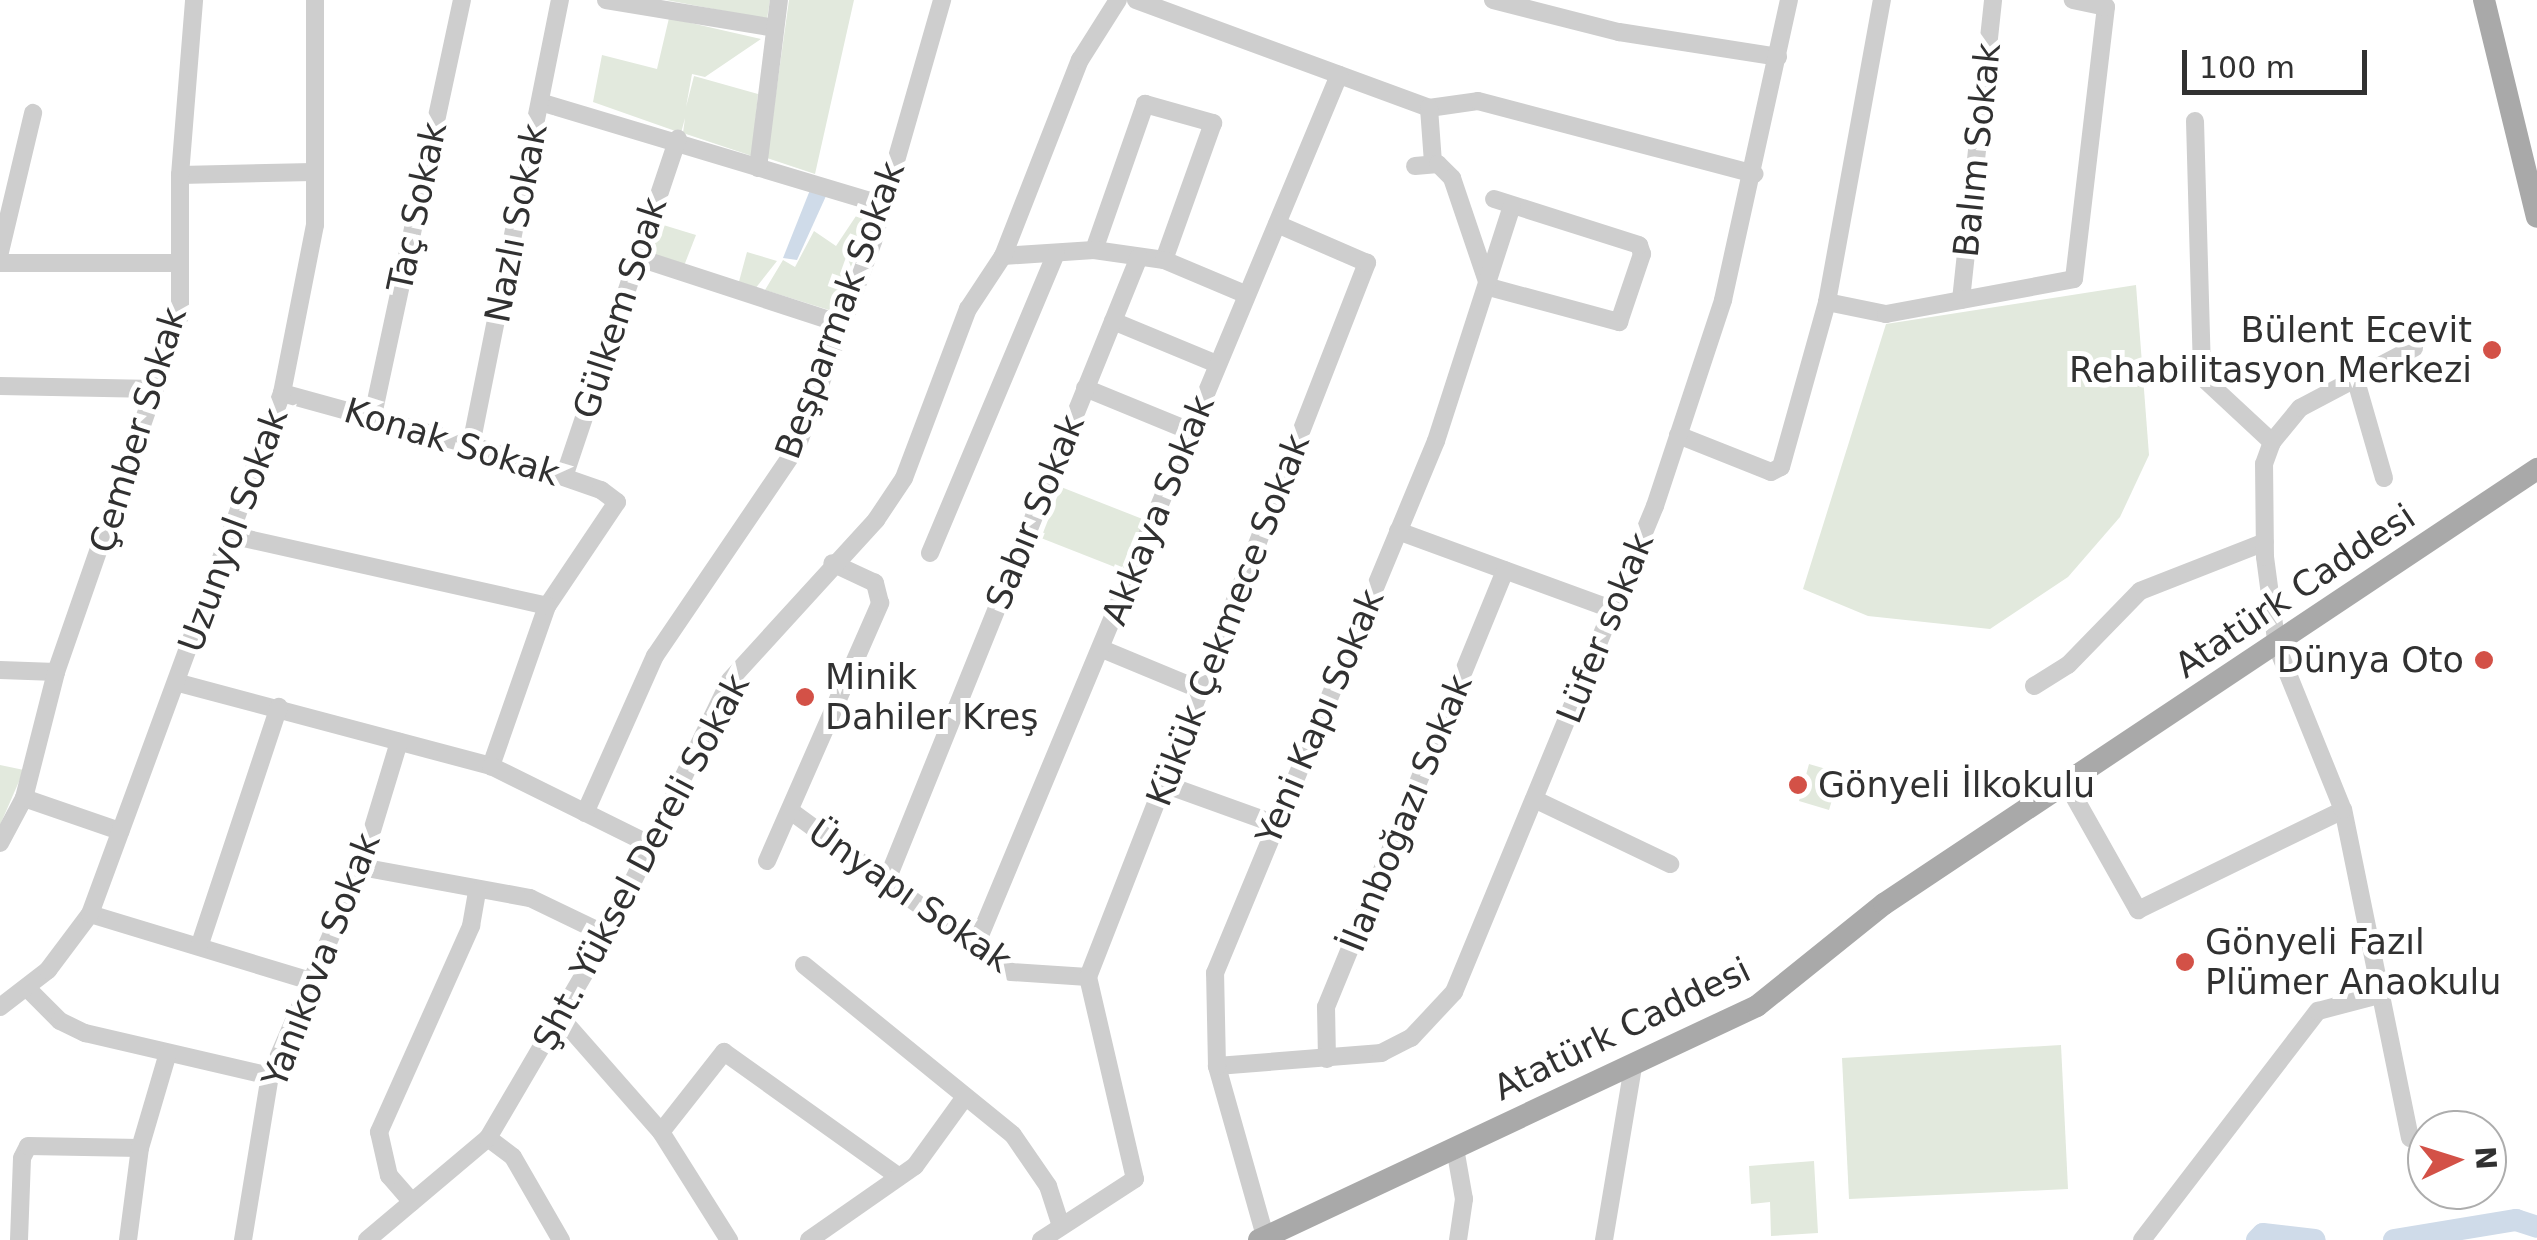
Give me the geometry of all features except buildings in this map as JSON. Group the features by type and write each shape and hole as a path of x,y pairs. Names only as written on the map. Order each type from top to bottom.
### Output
{"main road":[{"path":"2484,0 2537,217"},
{"name":"Atatürk Caddesi","path":"1262,1238 1757,1006 1884,904 2277,647 2537,468"}],"street":[{"name":"Çember Sokak","path":"0,842 24,798 56,672 180,315 180,175 194,0"},
{"name":"Uzunyol Sokak","path":"0,1007 28,990 90,914 282,394 315,225 315,0"},
{"name":"Taç Sokak","path":"373,415 462,0"},
{"name":"Nazlı Sokak","path":"470,445 560,0"},
{"path":"606,0 774,28"},
{"path":"758,168 778,0"},
{"name":"Beşparmak Sokak","path":"585,813 654,656 797,447 884,204 942,0"},
{"name":"Şht. Yüksel Dereli Sokak","path":"366,1240 488,1138 607,935 730,680 876,520 904,478 968,308 1002,256 1080,60 1118,0"},
{"path":"1136,0 1429,108 1478,102 1754,174"},
{"path":"1493,0 1619,32 1778,57"},
{"name":"Lüfer sokak","path":"1218,1066 1381,1053 1441,1013 1614,610 1678,435 1754,174 1788,0"},
{"path":"1678,435 1771,472 1781,467 1826,302 1882,0"},
{"name":"Balım Sokak","path":"1961,300 1994,0"},
{"path":"1826,302 1886,314 2074,280 2106,7 2073,0"},
{"name":"Akkaya Sokak","path":"976,945 1339,75"},
{"path":"540,102 884,204"},
{"path":"1094,250 1145,104 1213,124 1164,260"},
{"path":"1429,108 1424,164 1452,178 1489,286"},
{"path":"0,252 33,113"},
{"path":"2195,121 2202,377 2272,442"},
{"name":"Gülkem Soak","path":"564,476 678,140"},
{"path":"180,175 313,172"},
{"name":"Yeni Kapı Sokak","path":"1262,1238 1218,1066 1214,974 1398,531 1489,286 1503,203 1639,245 1642,254 1619,322 1489,286"},
{"name":"Kükük Çekmece Sokak","path":"1088,977 1368,263 1277,224"},
{"path":"1002,256 1094,250 1139,256 1164,260 1246,294"},
{"path":"930,553 1056,252"},
{"name":"Sabır Sokak","path":"887,880 1139,256"},
{"path":"636,257 838,324"},
{"path":"0,263 180,264"},
{"path":"1112,321 1217,364"},
{"path":"2407,1124 2344,810 2277,647 2265,542 2264,464 2272,442 2300,408 2414,348"},
{"path":"2356,380 2384,478"},
{"path":"0,386 155,389"},
{"path":"1086,388 1190,431"},
{"name":"Konak Sokak","path":"282,394 373,415 470,445 564,476 617,502 546,606"},
{"path":"1398,531 1614,610"},
{"path":"230,535 546,606 492,766"},
{"path":"2034,686 2068,665 2140,591 2265,542"},
{"path":"767,861 792,812 880,603 875,583 832,564"},
{"name":"İlanboğazı Sokak","path":"1328,1059 1326,1007 1505,570"},
{"path":"1102,649 1200,690"},
{"path":"0,670 56,672"},
{"path":"178,683 279,706 492,766 651,846"},
{"path":"200,944 279,706"},
{"name":"Yanıkova Sokak","path":"243,1240 270,1076 361,868 399,742"},
{"path":"1164,784 1274,824"},
{"path":"2067,784 2138,910 2344,810"},
{"path":"24,798 120,831"},
{"path":"1534,800 1670,864"},
{"name":"Ünyapı Sokak","path":"792,812 1010,972 1088,977"},
{"path":"361,868 478,892 530,898 607,935"},
{"path":"412,1202 389,1176 379,1132 471,926 478,892"},
{"path":"90,914 200,944 312,981"},
{"path":"804,965 1013,1135 1048,1186 1062,1226"},
{"path":"1041,1240 1135,1178 1088,977"},
{"path":"28,990 60,1021 85,1033 270,1076"},
{"path":"2142,1240 2318,1010 2379,995"},
{"path":"561,1018 661,1132 729,1240"},
{"path":"661,1132 724,1052 900,1177"},
{"path":"128,1240 140,1148 168,1053"},
{"path":"1604,1240 1633,1067"},
{"path":"809,1240 900,1177 965,1097"},
{"path":"488,1138 513,1157 562,1240"},
{"path":"19,1240 22,1158 28,1146 140,1148"},
{"path":"1455,1148 1464,1199 1458,1240"}],"shaded area":[{"path":"666,0 770,0 767,19"},
{"path":"789,0 854,0 815,174 767,158"},
{"path":"669,18 761,39 705,77 692,74 686,107 694,76 758,94 752,156 683,133 685,118 681,133 593,102 602,55 657,69"},
{"path":"860,210 873,215 832,311 765,290 783,260 795,267 814,231 836,246"},
{"path":"660,224 696,235 682,271 647,258"},
{"path":"747,252 777,261 751,294 737,289"},
{"path":"2136,285 2149,455 2120,517 2068,577 1990,629 1868,616 1803,589 1886,324"},
{"path":"1061,487 1145,520 1125,571 1041,538"},
{"path":"1809,764 1840,773 1829,810 1799,801"},
{"path":"0,765 24,770 0,825"},
{"path":"2061,1045 2068,1189 1849,1199 1842,1058"},
{"path":"1814,1161 1818,1233 1771,1236 1770,1202 1751,1204 1749,1166"}],"water":[{"path":"810,190 826,196 797,260 783,258"}],"waterway":[{"path":"2394,1240 2516,1220 2537,1227"},
{"path":"2257,1240 2263,1234 2315,1240"}],"place":[{"name":"Bülent Ecevit Rehabilitasyon Merkezi","path":"2492,350"},
{"name":"Dünya Oto","path":"2484,660"},
{"name":"Minik Dahiler Kreş","path":"805,697"},
{"name":"Gönyeli İlkokulu","path":"1798,785"},
{"name":"Gönyeli Fazıl Plümer Anaokulu","path":"2185,962"}]}
